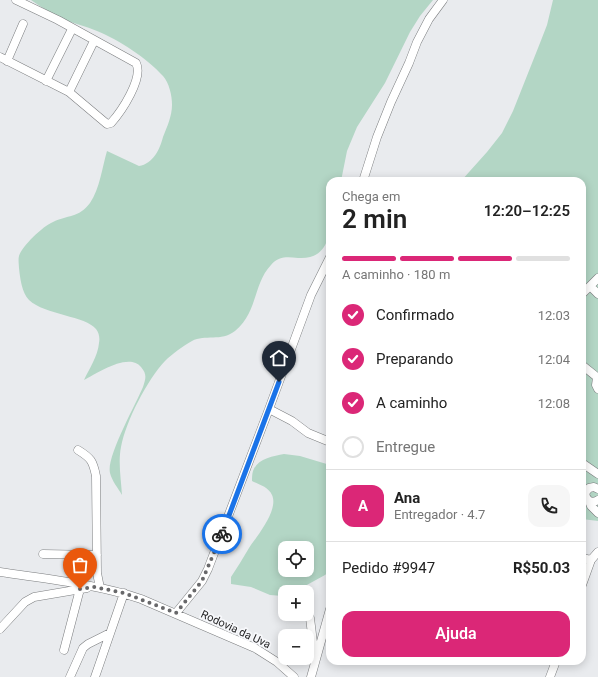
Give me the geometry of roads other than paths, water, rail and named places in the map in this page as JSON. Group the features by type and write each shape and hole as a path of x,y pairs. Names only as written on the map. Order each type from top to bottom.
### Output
{"street":[{"path":"16,0 136,64 138,67 137,76 130,94 119,114 111,123 107,124 69,92 4,59 23,24"},
{"path":"364,177 385,116 417,42 429,18 443,0"},
{"path":"46,81 72,29"},
{"path":"69,92 94,41"},
{"path":"176,613 202,581 205,575 311,295 326,265"},
{"path":"586,290 598,279"},
{"path":"590,286 598,294"},
{"path":"586,368 597,378 596,385 598,389"},
{"path":"269,409 292,421 308,433 326,440"},
{"path":"0,629 25,602 34,597 80,589 97,588 96,476 94,464 89,456 78,450"},
{"path":"586,466 598,474"},
{"path":"586,491 591,487 598,489"},
{"path":"586,499 594,502 598,500"},
{"path":"586,499 598,513"},
{"path":"586,575 592,560 598,552"},
{"path":"43,554 97,555"},
{"path":"586,559 592,560"},
{"name":"Rodovia da Uva","path":"0,572 124,593 176,613 254,648 277,662 294,677"},
{"path":"64,650 80,589"},
{"path":"95,677 124,593"},
{"path":"310,621 316,664"},
{"path":"312,677 326,625"},
{"path":"70,677 83,648 110,633"},
{"path":"550,677 554,665"}]}
